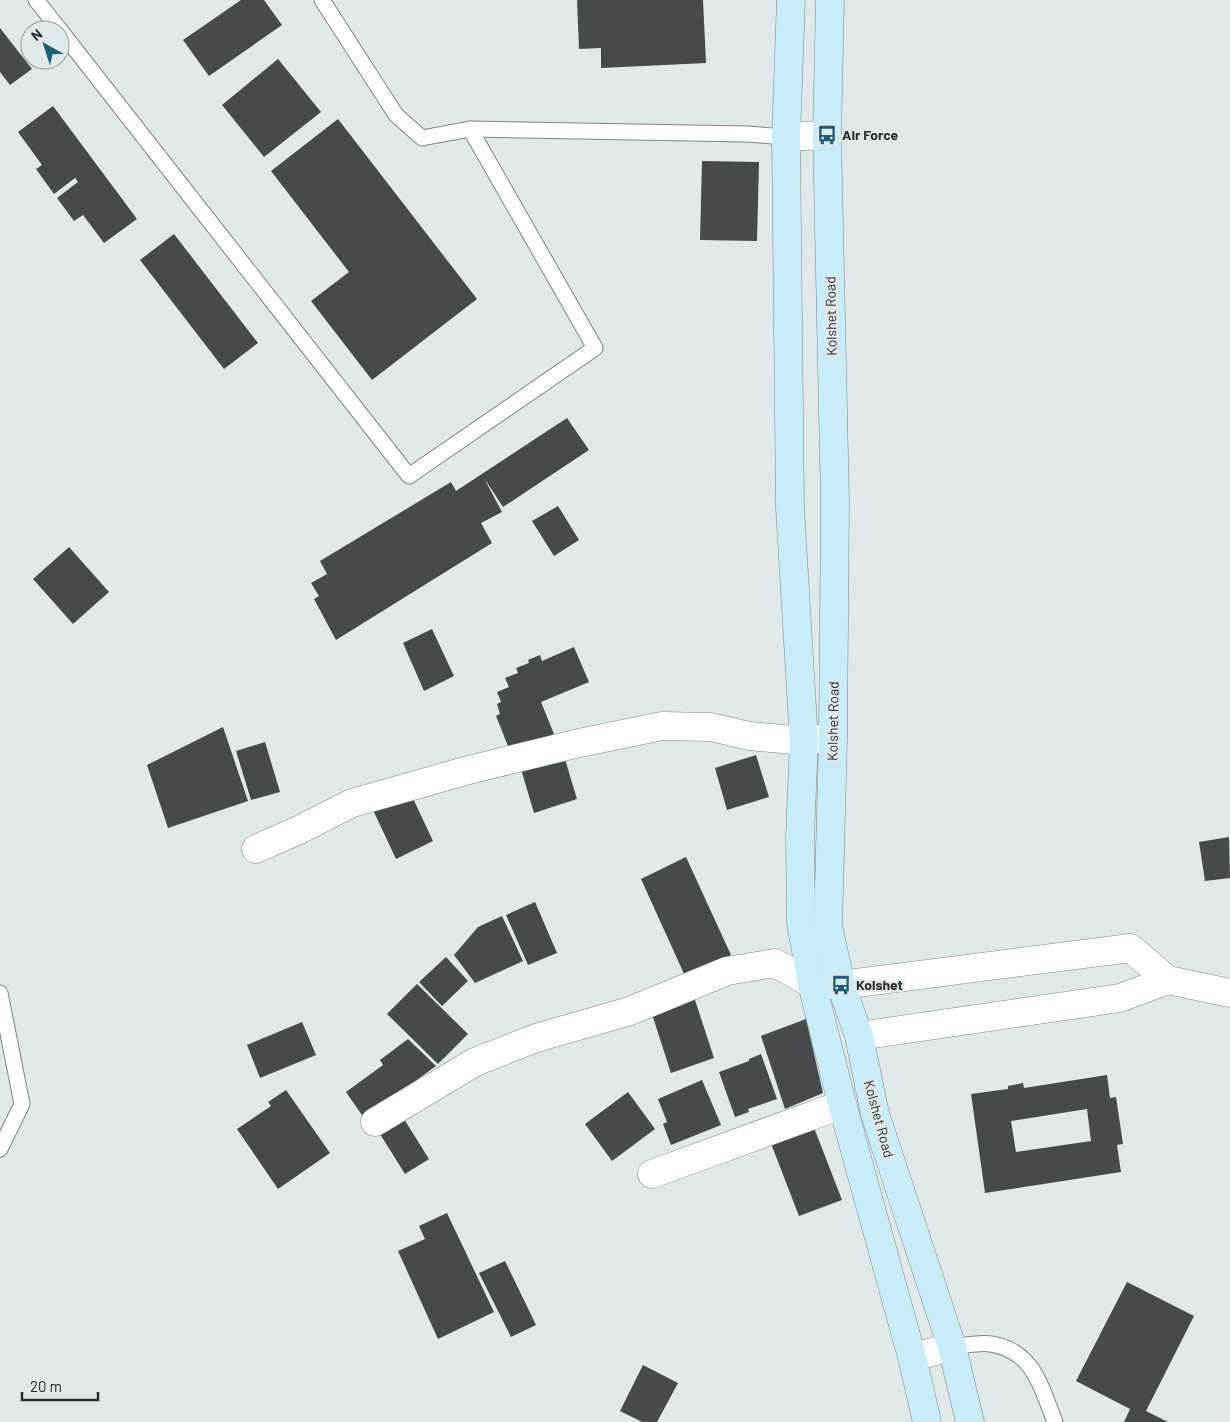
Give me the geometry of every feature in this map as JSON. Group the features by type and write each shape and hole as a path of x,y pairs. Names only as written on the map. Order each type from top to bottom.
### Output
{"street":[{"name":"Kolshet Road","path":"791,0 786,137 790,508 804,741 800,837 801,923 812,984 843,1107 912,1357 927,1422"},
{"name":"Kolshet Road","path":"830,0 827,135 835,503 833,737 828,926 841,985 859,1036 875,1114 952,1347 970,1422"},
{"path":"786,137 827,135"},
{"path":"256,849 352,803 465,771 579,743 662,726 711,727 749,736 804,741 833,737"},
{"path":"376,1122 475,1062 536,1038 630,1011 727,971 775,963 812,984 841,985 1130,948 1168,980 1230,993"},
{"path":"859,1036 1120,998 1168,980"},
{"path":"652,1174 838,1106 843,1107"},
{"path":"912,1357 952,1347"}],"lane":[{"path":"36,0 52,20"},
{"path":"322,0 396,115 422,138 470,129 736,134 786,137"},
{"path":"70,43 409,476 595,348 470,129"},
{"path":"0,993 22,1104 0,1149"},
{"path":"952,1347 990,1344 1020,1355 1029,1363 1034,1372 1055,1422"}],"building":[{"path":"241,0 264,0 282,25 209,76 183,40"},
{"path":"577,0 703,0 706,63 601,68 601,48 579,49"},
{"path":"0,28 20,54 20,70 31,70 10,85 0,72"},
{"path":"278,59 321,112 264,157 222,105"},
{"path":"53,106 137,219 104,243 83,215 74,221 57,198 78,182 75,178 54,194 36,169 42,165 18,132"},
{"path":"338,119 477,299 372,380 311,301 349,272 271,171"},
{"path":"702,161 759,162 757,241 700,240"},
{"path":"174,234 258,343 224,369 140,260"},
{"path":"567,418 589,450 503,507 484,478 502,512 481,523 492,543 336,640 314,599 319,596 311,583 327,574 320,561 451,482 456,491"},
{"path":"558,506 579,540 554,556 532,521"},
{"path":"69,547 109,592 73,624 33,579"},
{"path":"432,629 454,676 424,691 403,643"},
{"path":"574,647 589,682 541,702 554,734 510,751 496,716 500,714 497,704 501,702 497,692 509,687 505,678 518,673 516,668 529,663 528,660 540,655 542,661"},
{"path":"223,727 248,801 168,828 147,765"},
{"path":"265,742 280,792 251,800 236,751"},
{"path":"756,755 769,797 727,810 715,768"},
{"path":"564,756 577,799 534,813 521,769"},
{"path":"410,792 433,841 396,859 373,810"},
{"path":"1229,837 1230,878 1205,881 1199,842"},
{"path":"686,857 731,955 685,976 641,879"},
{"path":"535,902 557,953 528,965 506,915"},
{"path":"502,916 523,961 475,983 454,955 478,927"},
{"path":"446,957 468,981 442,1006 419,982"},
{"path":"417,984 468,1034 438,1064 387,1014"},
{"path":"693,994 714,1058 671,1073 650,1008"},
{"path":"806,1019 823,1093 785,1109 761,1036"},
{"path":"302,1022 316,1055 260,1078 247,1045"},
{"path":"408,1039 436,1066 364,1118 346,1092 383,1065 380,1060"},
{"path":"761,1054 777,1099 748,1109 749,1112 735,1117 719,1072 749,1061 749,1059"},
{"path":"1107,1075 1110,1098 1116,1097 1123,1144 1117,1145 1121,1172 985,1193 971,1094 1008,1089 1008,1086 1023,1083 1024,1088","holes":["1087,1109 1091,1141 1016,1152 1011,1121"]},
{"path":"702,1080 721,1125 671,1145 663,1124 667,1122 658,1099"},
{"path":"286,1090 330,1153 278,1189 237,1129 271,1106 268,1102"},
{"path":"628,1092 655,1129 612,1161 585,1124"},
{"path":"404,1119 429,1159 405,1174 380,1134"},
{"path":"813,1125 842,1200 799,1216 770,1141"},
{"path":"447,1213 494,1312 438,1339 398,1251 425,1239 419,1226"},
{"path":"505,1261 536,1325 511,1337 479,1273"},
{"path":"1127,1282 1194,1316 1146,1411 1168,1422 1124,1422 1130,1409 1076,1381"},
{"path":"643,1365 678,1383 657,1422 642,1422 620,1411"}],"place":[{"name":"Air Force","path":"827,135"},
{"name":"Kolshet","path":"841,985"}]}
